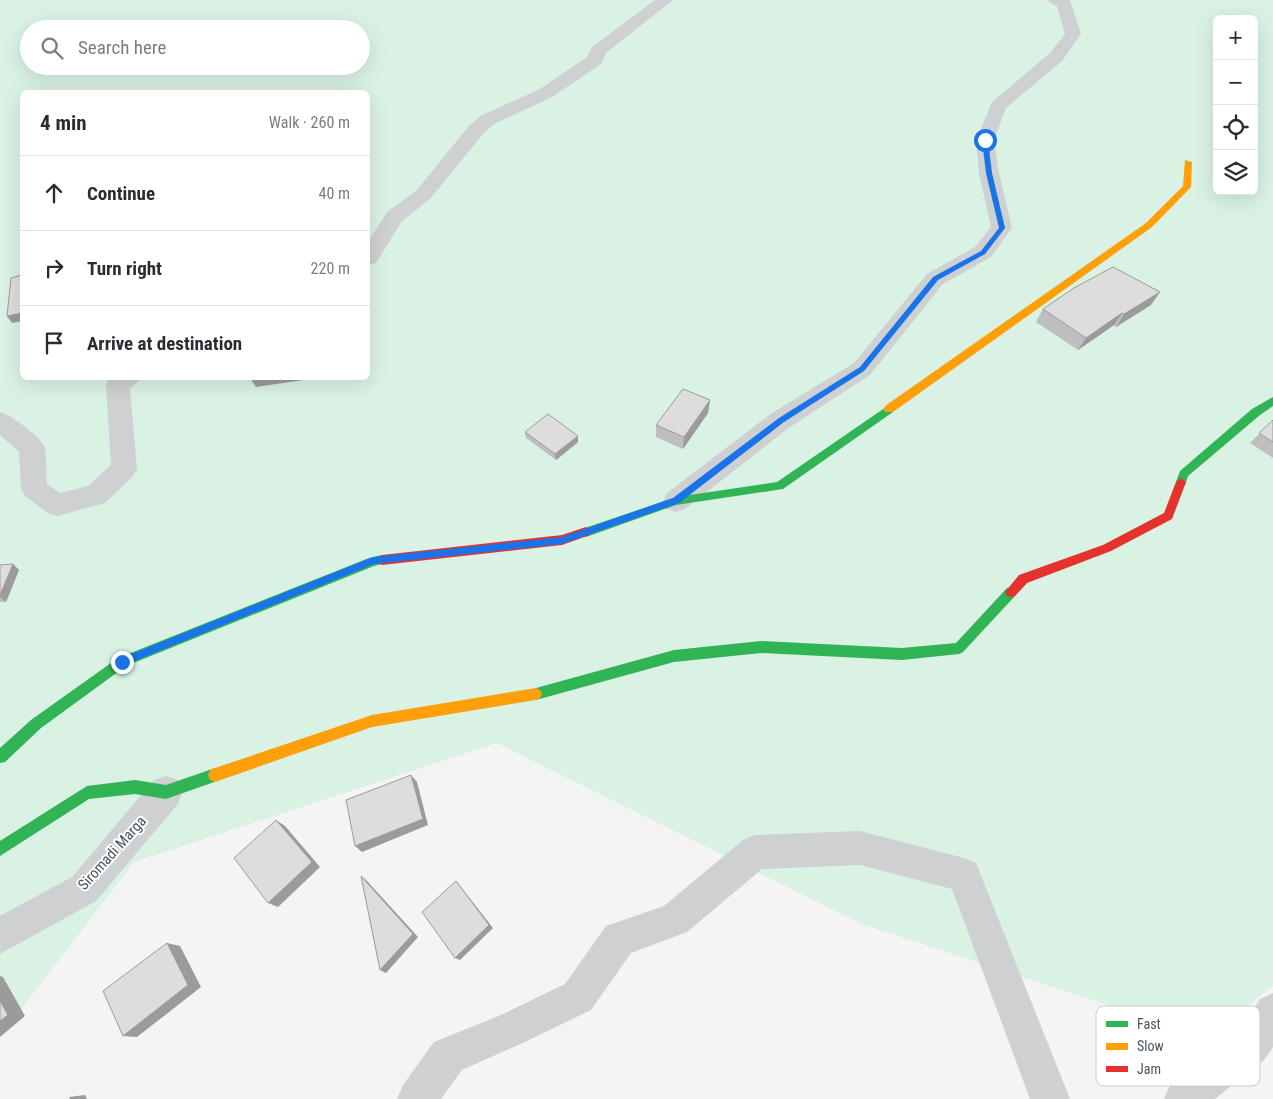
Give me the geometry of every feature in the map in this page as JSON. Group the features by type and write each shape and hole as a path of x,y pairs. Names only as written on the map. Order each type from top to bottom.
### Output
{"street":[{"path":"370,255 394,216 423,195 487,120 546,93 595,60 598,51 665,0"},
{"path":"676,500 781,420 862,369 935,279 983,252 1002,228 989,173 985,140 998,106 1056,56 1073,34 1064,3 1056,0"},
{"path":"0,757 36,724 122,662 373,561 562,540 676,500 779,486 1150,225 1187,186 1188,162"},
{"path":"0,421 32,448 34,489 56,505 96,495 124,469 118,384 125,380"},
{"path":"0,849 87,793 135,787 166,792 372,721 551,691 674,656 761,647 902,654 959,648 1024,578 1107,548 1168,516 1184,474 1256,412 1273,401"},
{"name":"Siromadi Marga","path":"0,936 84,889 166,792"},
{"path":"417,1099 448,1056 514,1028 578,997 619,938 675,920 755,852 860,848 964,875 1050,1099"},
{"path":"1260,1033 1273,1012"},
{"path":"1184,1099 1201,1086"}],"green space":[{"path":"0,0 1273,0 1273,986 1248,1006 1111,1006 864,925 497,743 134,862 0,1037"}],"building":[{"path":"1113,267 1160,292 1124,314 1122,313 1086,338 1043,309 1074,288"},
{"path":"20,276 20,313 7,316 11,278"},
{"path":"683,389 710,400 684,437 656,425"},
{"path":"548,414 578,436 555,454 525,432"},
{"path":"1273,420 1273,442 1259,433"},
{"path":"13,564 0,595 0,565"},
{"path":"411,775 423,819 355,846 346,800"},
{"path":"276,820 312,862 268,903 234,858"},
{"path":"361,876 413,934 380,970"},
{"path":"456,881 489,925 455,958 422,912"},
{"path":"167,943 188,985 123,1036 103,991"},
{"path":"0,1001 8,1015 0,1021"}],"traffic: fast":[{"path":"1181,482 1184,474 1256,412 1273,401"},
{"path":"586,532 676,501 779,486 889,409"},
{"path":"0,757 36,724 122,662 373,561 382,560"},
{"path":"536,694 674,656 761,647 902,654 959,648 1011,592"},
{"path":"0,849 87,793 135,787 166,792 215,775"}],"traffic: slow":[{"path":"889,409 1149,225 1187,187 1188,162"},
{"path":"215,775 372,721 536,694"}],"traffic: jam":[{"path":"1011,592 1023,579 1107,548 1168,516 1181,482"},
{"path":"382,560 562,540 586,532"}],"route":[{"path":"122,662 373,561 562,540 676,500 781,420 862,369 935,279 983,252 1002,228 989,173 985,140"}]}
